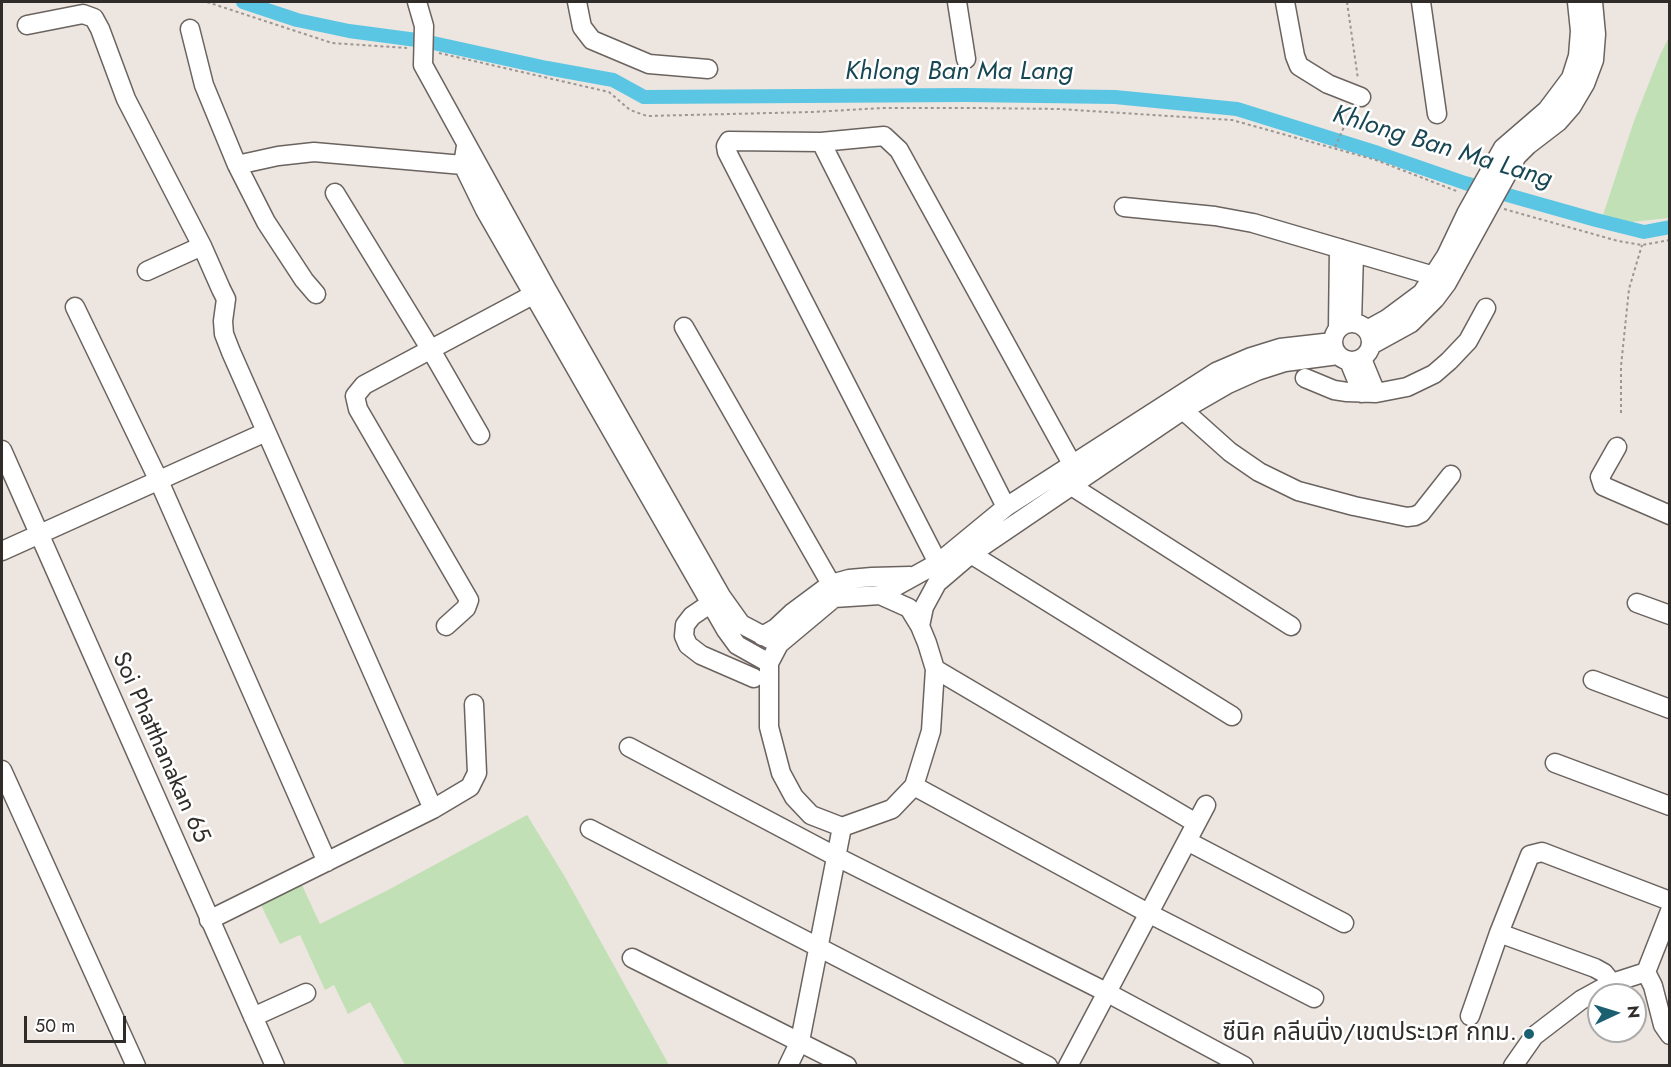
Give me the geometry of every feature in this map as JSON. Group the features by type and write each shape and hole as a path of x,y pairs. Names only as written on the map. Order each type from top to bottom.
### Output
{"street":[{"path":"417,2 424,26 426,58 466,146 469,164 491,206 716,600 737,645 770,663"},
{"path":"577,2 582,27 592,40 649,64 708,69"},
{"path":"957,2 966,59"},
{"path":"1285,2 1299,66 1329,84 1361,97"},
{"path":"1422,2 1437,114"},
{"path":"880,595 938,563 1006,507 1062,480 1228,384 1257,371 1351,343 1441,280 1446,256 1473,217 1510,152 1547,110 1571,78 1578,56 1577,2"},
{"path":"1510,152 1528,145 1558,122 1572,106 1585,84 1594,60 1596,34 1593,2"},
{"path":"27,25 83,14 93,18 100,29 126,99 202,246 226,299 224,334 433,809"},
{"path":"190,29 204,85 237,165 266,222 304,280 316,294"},
{"path":"938,563 727,152 726,146 729,141 821,142 884,136 899,150 1072,464"},
{"path":"821,142 1006,507"},
{"path":"237,165 278,156 314,152 469,164"},
{"path":"335,193 480,435"},
{"path":"1124,207 1215,216 1253,223 1441,280"},
{"path":"147,272 202,246"},
{"path":"1346,250 1351,343 1369,393"},
{"path":"446,626 466,608 470,600 358,409 355,396 364,385 539,291"},
{"path":"75,307 159,481 327,862"},
{"path":"1305,378 1334,390 1369,393 1407,387 1434,374 1468,341 1486,308"},
{"path":"684,327 832,591"},
{"path":"920,626 924,608 937,583 1062,480 1072,464 1216,372 1280,348 1351,343"},
{"path":"1183,410 1230,452 1259,472 1298,491 1354,506 1407,517 1415,516 1421,513 1451,475"},
{"path":"2,551 266,432"},
{"path":"1617,447 1600,477 1603,486 1670,515"},
{"name":"Soi Phatthanakan 65","path":"2,450 275,1065"},
{"path":"1062,480 1291,626"},
{"path":"971,554 1232,716"},
{"path":"770,640 849,579 912,576"},
{"path":"770,640 769,727 781,772 794,797 811,815 842,827 892,809 914,786 931,731 935,669 920,626 909,608 880,595 832,591"},
{"path":"716,600 741,624 770,640"},
{"path":"716,600 698,610 686,625 684,636 688,645 701,655 754,678"},
{"path":"1637,603 1670,615"},
{"path":"935,669 1196,823"},
{"path":"1593,680 1670,709"},
{"path":"209,920 433,809 470,788 477,773 474,704"},
{"path":"629,747 1244,1065"},
{"path":"1555,763 1670,806"},
{"path":"2,770 136,1065"},
{"path":"914,786 1148,913 1314,998"},
{"path":"1068,1065 1206,805"},
{"path":"788,1065 800,1041 842,827"},
{"path":"590,829 1048,1065"},
{"path":"1186,841 1344,923"},
{"path":"1470,1016 1499,933 1530,855 1542,852 1670,901"},
{"path":"1670,911 1646,972 1653,986 1663,1024 1670,1035"},
{"path":"1499,933 1595,968 1604,973 1612,983 1646,972"},
{"path":"632,958 847,1065"},
{"path":"253,1017 306,993"},
{"path":"1513,1065 1534,1036 1555,1018 1587,997"}],"path":[{"path":"207,2 332,43 392,46"},
{"path":"426,58 609,92 630,110 647,116 883,108 977,108 1059,109 1232,120 1376,160 1461,193"},
{"path":"1506,210 1618,241 1642,245 1670,240"},
{"path":"1622,413 1621,366 1629,289 1642,245"}],"green space":[{"path":"1669,37 1669,218 1631,222 1603,215 1634,121"},
{"path":"527,815 565,877 669,1065 405,1065 370,1002 348,1014 334,985 325,990 300,935 280,944 259,901 301,883 320,924"}],"waterway":[{"name":"Khlong Ban Ma Lang","path":"243,2 297,20 349,31 424,41 613,80 644,97 966,95 1115,97 1237,109 1465,183 1596,220 1644,232 1670,227"}],"place":[{"name":"ซีนิค คลีนนิ่ง/เขตประเวศ กทม.","path":"1529,1034"}]}
